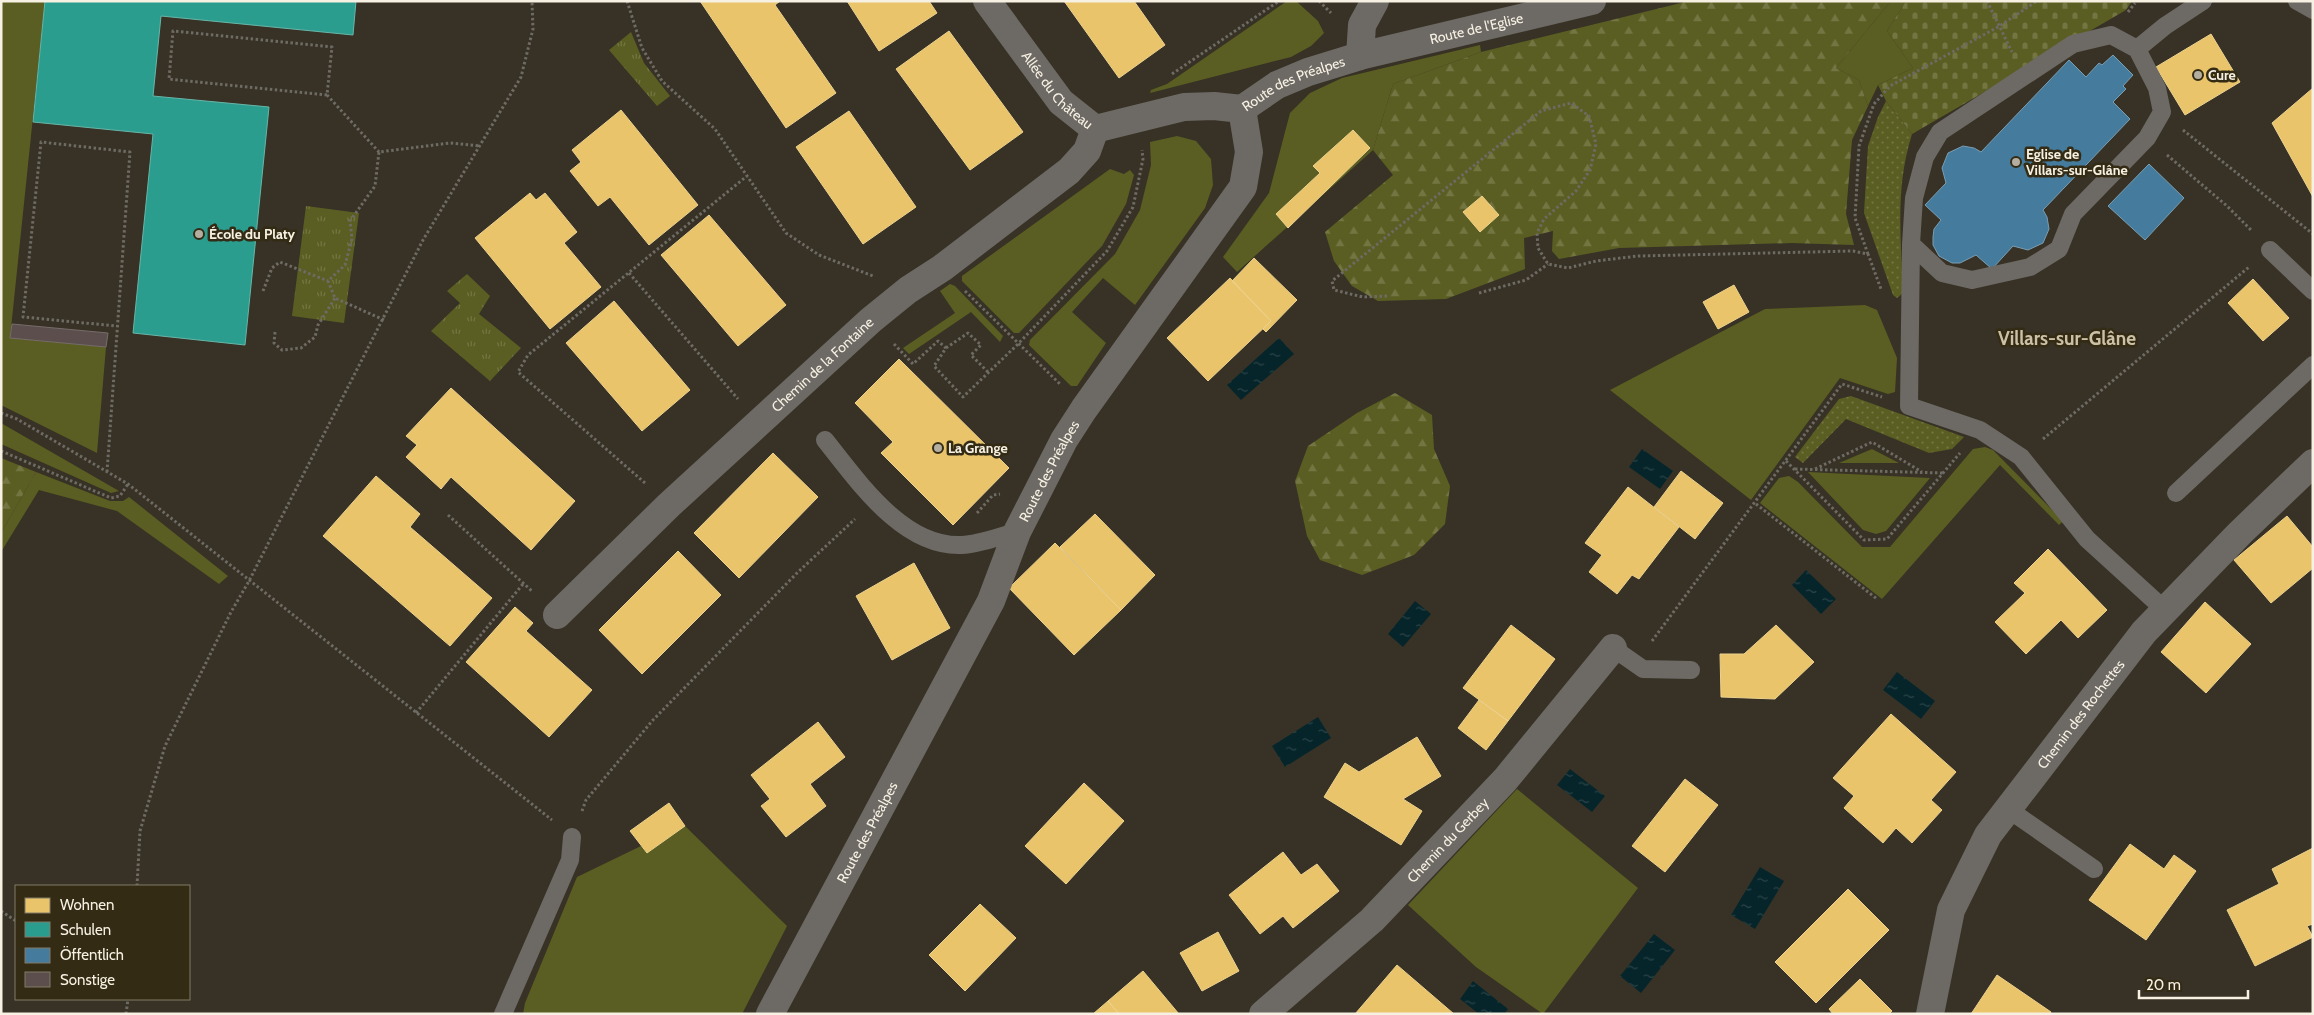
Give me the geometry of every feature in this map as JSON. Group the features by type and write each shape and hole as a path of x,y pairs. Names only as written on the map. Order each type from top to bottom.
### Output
{"street":[{"name":"Allée du Château","path":"987,1 1061,102 1095,129 1184,108 1214,106 1242,110"},
{"name":"Route de l'Eglise","path":"1360,56 1592,1"},
{"name":"Route des Préalpes","path":"770,1014 991,601 1017,532 1064,440 1242,187 1249,152 1242,110 1278,85 1308,72 1360,56 1362,25 1372,3"},
{"name":"Chemin de la Fontaine","path":"557,615 669,505 871,320 908,290 942,268 1069,171 1086,151 1095,129"},
{"name":"Chemin des Rochettes","path":"1930,1014 1951,910 1988,835 2144,632 2240,533 2313,463"},
{"name":"Chemin du Gerbey","path":"1262,1014 1378,913 1624,656"}],"lane":[{"path":"2137,49 2165,26 2203,1"},
{"path":"2297,1 2313,10"},
{"path":"1911,244 1942,272 1972,280 2030,267 2058,249 2073,214 2147,138 2162,112 2157,88 2137,49 2111,35 2073,44 1940,132 1925,157 1914,198 1911,244 1909,406 1980,430 2021,457 2088,539 2166,611"},
{"path":"2270,250 2313,291"},
{"path":"2176,493 2313,365"},
{"path":"825,440 886,513 923,539 961,545 1017,532"},
{"path":"1624,656 1642,670 1691,670"},
{"path":"2008,809 2094,869"},
{"path":"504,1014 570,860 569,835"}],"path":[{"path":"137,885 140,832 165,746 231,612 249,581 384,320 423,240 521,77 532,29 532,1"},
{"path":"627,1 642,48 662,81 715,129 786,232 819,255 908,290"},
{"path":"1168,77 1279,1"},
{"path":"1987,1 1998,27 2012,52"},
{"path":"1882,291 1855,218 1859,146 1874,104 1890,86 1998,27 2037,1"},
{"path":"327,95 332,47 173,31 169,79 327,95 379,152 375,186 350,222 352,238 345,265 328,281"},
{"path":"1387,296 1363,297 1334,290 1332,281 1541,111 1570,103 1589,116 1596,144 1590,170 1576,191 1544,219 1537,233 1538,248 1548,264 1568,268 1596,260 1638,256 1853,251 1868,254"},
{"path":"988,373 971,355 981,345 968,332 946,348 934,366 963,397 988,373 1018,344 1107,251 1133,206 1143,160 1139,120"},
{"path":"2181,128 2313,234"},
{"path":"2021,457 2270,250 2227,206 2147,138"},
{"path":"106,472 130,152 41,142 23,317 116,326"},
{"path":"379,152 450,143 480,146"},
{"path":"669,505 518,372 528,356 747,176"},
{"path":"263,291 272,268 280,262 328,281 335,298 384,320"},
{"path":"1478,293 1526,280 1548,264"},
{"path":"942,268 1084,409"},
{"path":"629,273 758,422"},
{"path":"275,332 274,344 282,350 301,348 315,337 318,325 335,298"},
{"path":"918,360 938,341 946,348"},
{"path":"1624,656 1756,504 1842,384 1909,406"},
{"path":"1,413 17,419 128,484 569,835 581,816 586,800 653,720 797,574 875,500"},
{"path":"1786,461 1864,540 1887,539 1980,430"},
{"path":"1814,470 1872,442 1923,472"},
{"path":"2,452 112,498 120,496 128,484"},
{"path":"1795,469 1944,473"},
{"path":"975,516 993,495 1006,494"},
{"path":"1756,504 1877,599"},
{"path":"448,515 557,615"},
{"path":"416,713 524,584"},
{"path":"1,912 15,920"},
{"path":"126,1014 128,1000"}],"green space":[{"path":"1,1 45,1 10,338 106,347 97,453 1,405"},
{"path":"1287,1 1296,1 1318,21 1324,33 1311,46 1291,57 1150,93 1151,90 1167,84"},
{"path":"1689,1 1891,1 1836,68 1859,80 1868,106 1852,140 1846,214 1854,245 1792,243 1619,248 1559,259 1552,251 1553,231 1524,238 1525,269 1446,299 1378,301 1352,286 1334,261 1325,232 1393,175 1373,150 1393,84 1481,52"},
{"path":"1891,1 1906,1 1887,31 1913,68 1878,85 1868,106 1859,80 1836,68"},
{"path":"1906,1 2132,1 2126,10 1912,134 1886,101 1878,85 1913,68 1887,31"},
{"path":"631,32 644,63 670,96 657,106 609,50"},
{"path":"1480,45 1481,52 1393,84 1373,150 1237,272 1223,257 1269,193 1290,113 1310,93 1342,78"},
{"path":"1886,101 1912,134 1903,174 1901,193 1900,232 1903,293 1897,298 1893,295 1864,213 1868,146"},
{"path":"1177,136 1196,141 1211,159 1213,185 1205,208 1135,305 1103,278 1072,312 1106,343 1077,386 1071,386 1029,345 1030,340 1115,254 1140,210 1151,165 1150,142"},
{"path":"1110,169 1124,174 1130,170 1134,175 1126,204 1102,246 1019,333 1014,333 962,281 962,276"},
{"path":"306,206 359,213 344,323 292,316"},
{"path":"467,274 490,296 479,314 521,348 490,381 431,331 460,303 447,291"},
{"path":"950,284 955,286 1003,336 1000,342 971,312 909,354 903,348 955,313 940,291"},
{"path":"1865,305 1877,310 1897,358 1895,392 1888,394 1840,378 1751,500 1610,390 1765,309"},
{"path":"1395,393 1432,415 1434,449 1450,486 1445,524 1414,555 1362,575 1320,560 1307,536 1295,481 1308,446 1357,413"},
{"path":"1851,396 1964,437 1952,449 1929,453 1846,419 1803,463 1795,457 1839,399"},
{"path":"1,423 119,491 111,493 1,444"},
{"path":"1985,447 1993,450 2063,521 2059,525 2000,465 1882,599 1760,503 1779,478 1789,476 1798,482 1862,547 1890,547 1973,449"},
{"path":"1872,449 1899,463 1839,463"},
{"path":"1,458 36,472 1,533"},
{"path":"36,472 110,501 123,501 129,497 228,576 219,584 117,511 39,490 1,552 1,533"},
{"path":"1808,472 1930,478 1886,531 1876,534 1863,530"},
{"path":"1517,789 1638,888 1543,1014 1476,967 1408,905"},
{"path":"685,826 787,926 742,1014 523,1014 525,1003 577,877 641,846 647,853"}],"water":[{"path":"1279,338 1294,354 1241,400 1227,385"},
{"path":"1642,449 1673,471 1660,489 1629,467"},
{"path":"1806,570 1836,599 1821,614 1792,585"},
{"path":"1415,601 1431,614 1403,647 1388,634"},
{"path":"1897,672 1935,701 1921,719 1883,690"},
{"path":"1318,717 1331,738 1285,767 1272,746"},
{"path":"1570,769 1605,796 1592,812 1557,785"},
{"path":"1760,867 1784,881 1755,929 1731,915"},
{"path":"1654,934 1675,950 1641,993 1620,976"},
{"path":"1473,981 1508,1009 1504,1014 1479,1014 1460,999"}],"building: Wohnen":[{"path":"700,1 780,1 775,5 836,93 786,128"},
{"path":"847,1 929,1 937,13 879,51"},
{"path":"1064,1 1134,1 1165,45 1119,78"},
{"path":"949,31 1023,132 970,170 896,69"},
{"name":"Cure","path":"2211,34 2240,82 2185,115 2156,67"},
{"path":"2313,88 2313,197 2272,123"},
{"path":"621,110 698,205 649,245 610,197 598,206 570,171 581,162 572,150"},
{"path":"849,111 916,207 863,244 796,147"},
{"path":"1353,130 1370,148 1288,228 1276,214 1320,173 1313,166"},
{"path":"530,193 536,200 545,193 577,232 564,243 601,287 550,329 475,238"},
{"path":"1482,196 1499,215 1480,232 1463,212"},
{"path":"709,215 786,305 738,346 661,255"},
{"path":"1254,258 1297,300 1266,332 1263,329 1271,321 1232,281"},
{"path":"1230,278 1271,321 1208,381 1167,338"},
{"path":"2253,279 2289,318 2263,341 2228,303"},
{"path":"1734,285 1749,312 1718,329 1703,302"},
{"path":"614,301 690,390 642,431 566,343"},
{"name":"La Grange","path":"899,359 1009,468 953,525 881,453 893,442 855,403"},
{"path":"451,388 575,501 531,550 451,477 441,489 406,457 417,445 406,436"},
{"path":"773,453 818,497 739,578 694,533"},
{"path":"1681,471 1723,503 1695,539 1654,507"},
{"path":"376,476 420,514 410,527 492,598 450,646 323,536"},
{"path":"1628,487 1679,527 1639,579 1632,575 1617,594 1589,572 1602,555 1585,543"},
{"path":"1095,514 1155,575 1121,610 1060,547"},
{"path":"2287,516 2313,547 2313,568 2271,603 2234,560"},
{"path":"1055,543 1121,610 1074,655 1009,588"},
{"path":"2048,549 2107,610 2078,638 2061,620 2026,654 1995,622 2025,593 2014,583"},
{"path":"678,551 721,595 642,674 599,630"},
{"path":"914,563 950,628 892,660 856,596"},
{"path":"2205,602 2251,644 2206,693 2161,652"},
{"path":"515,607 533,623 526,631 592,690 549,737 466,662"},
{"path":"1511,625 1555,659 1508,721 1463,688"},
{"path":"1776,625 1814,662 1775,699 1721,697 1720,654 1744,654"},
{"path":"1479,700 1508,721 1486,750 1458,728"},
{"path":"1891,714 1956,772 1931,800 1942,810 1912,843 1896,828 1883,843 1844,808 1854,796 1833,778"},
{"path":"818,722 845,757 810,784 826,806 786,837 761,806 770,799 751,775"},
{"path":"1417,737 1441,776 1403,799 1422,811 1401,845 1324,797 1345,763 1359,772"},
{"path":"1685,779 1718,805 1665,872 1632,846"},
{"path":"1084,783 1124,821 1066,884 1025,846"},
{"path":"669,803 685,826 647,853 630,831"},
{"path":"2130,844 2164,869 2174,855 2196,871 2146,940 2089,900"},
{"path":"2313,848 2313,924 2307,926 2313,937 2255,966 2227,910 2279,884 2272,869"},
{"path":"1283,852 1301,875 1317,864 1339,891 1293,928 1283,916 1260,934 1229,895"},
{"path":"1848,889 1889,930 1816,1003 1775,962"},
{"path":"980,904 1016,938 965,991 929,955"},
{"path":"1218,932 1239,971 1202,991 1180,953"},
{"path":"1397,965 1454,1014 1355,1014"},
{"path":"1143,971 1179,1014 1119,1014 1108,1001"},
{"path":"1997,975 2051,1012 2050,1014 1971,1014"},
{"path":"1860,979 1892,1011 1889,1014 1833,1014 1829,1009"},
{"path":"1108,1001 1119,1014 1093,1014"}],"building: Schulen":[{"name":"École du Platy","path":"45,1 356,1 353,35 161,16 153,96 269,107 245,345 133,333 153,134 33,122"}],"building: Öffentlich":[{"name":"Eglise de Villars-sur-Glâne","path":"2113,55 2133,75 2123,86 2126,89 2113,102 2130,119 2043,210 2047,217 2049,229 2043,243 2028,250 2013,246 1992,269 1976,255 1960,263 1952,263 1939,256 1933,245 1933,237 1934,229 1941,220 1925,205 1946,183 1942,168 1948,153 1963,146 1974,148 1981,152 2069,60 2086,77 2099,63 2102,65"},
{"path":"2149,164 2184,198 2145,240 2108,206"}],"building: Sonstige":[{"path":"12,324 108,333 106,347 10,338"}],"place":[{"name":"Cure","path":"2198,75"},
{"name":"Eglise de Villars-sur-Glâne","path":"2016,162"},
{"name":"École du Platy","path":"199,234"},
{"name":"La Grange","path":"938,448"}],"district":[{"name":"Villars-sur-Glâne","path":"2067,338"}]}
